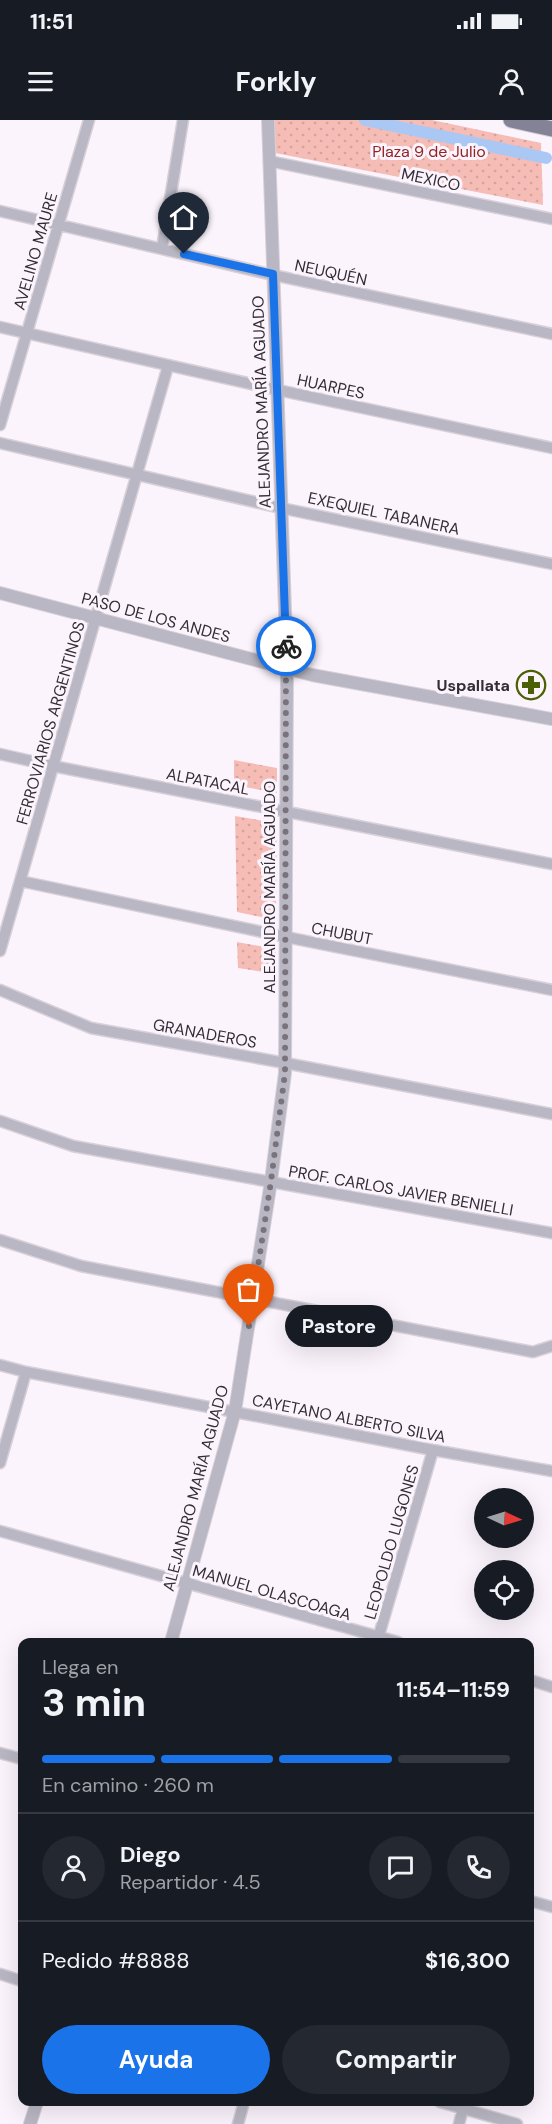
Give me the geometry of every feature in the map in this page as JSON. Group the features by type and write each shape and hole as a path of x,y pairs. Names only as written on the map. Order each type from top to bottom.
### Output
{"main road":[{"path":"511,120 552,129"}],"street":[{"name":"AVELINO MAURE","path":"0,425 88,120"},
{"path":"162,248 183,120"},
{"name":"ALEJANDRO MARÍA AGUADO","path":"172,1638 235,1412 271,1181 285,1063 287,668 267,120"},
{"name":"MEXICO","path":"269,161 552,219"},
{"name":"NEUQUÉN","path":"0,211 273,274 552,334"},
{"name":"HUARPES","path":"0,327 168,366 552,448"},
{"name":"FERROVIARIOS ARGENTINOS","path":"0,951 168,366"},
{"name":"EXEQUIEL TABANERA","path":"0,443 281,507 552,564"},
{"name":"PASO DE LOS ANDES","path":"0,593 312,675 552,719"},
{"name":"ALPATACAL","path":"0,754 552,864"},
{"name":"CHUBUT","path":"20,880 286,937 552,990"},
{"name":"GRANADEROS","path":"0,990 91,1028 552,1114"},
{"name":"PROF. CARLOS JAVIER BENIELLI","path":"0,1120 73,1146 552,1233"},
{"path":"0,1240 81,1266 533,1352 552,1346"},
{"name":"CAYETANO ALBERTO SILVA","path":"0,1365 26,1372 552,1471"},
{"path":"0,1463 26,1372"},
{"name":"LEOPOLDO LUGONES","path":"379,1638 433,1450"},
{"name":"MANUEL OLASCOAGA","path":"0,1531 371,1638"},
{"path":"534,1681 552,1687"},
{"path":"0,1753 18,1759"},
{"path":"534,1902 552,1907"},
{"path":"0,1974 18,1980"},
{"path":"30,2124 36,2106"},
{"path":"238,2124 243,2106"},
{"path":"456,2106 517,2124"},
{"path":"459,2124 464,2108"}],"green space":[{"name":"Plaza 9 de Julio","path":"275,120 432,120 541,143 543,205 275,153"},
{"path":"234,760 277,768 277,793 234,785"},
{"path":"235,816 277,823 276,920 237,912"},
{"path":"237,942 276,949 276,974 238,968"}],"waterway":[{"path":"365,120 546,158"}],"way so far":[{"path":"249,1326 285,1073 286,646"}],"place":[{"name":"Uspallata","path":"531,685"},
{"name":"Pastore","path":"249,1326"}],"route":[{"path":"184,254 273,274 286,646"}]}
